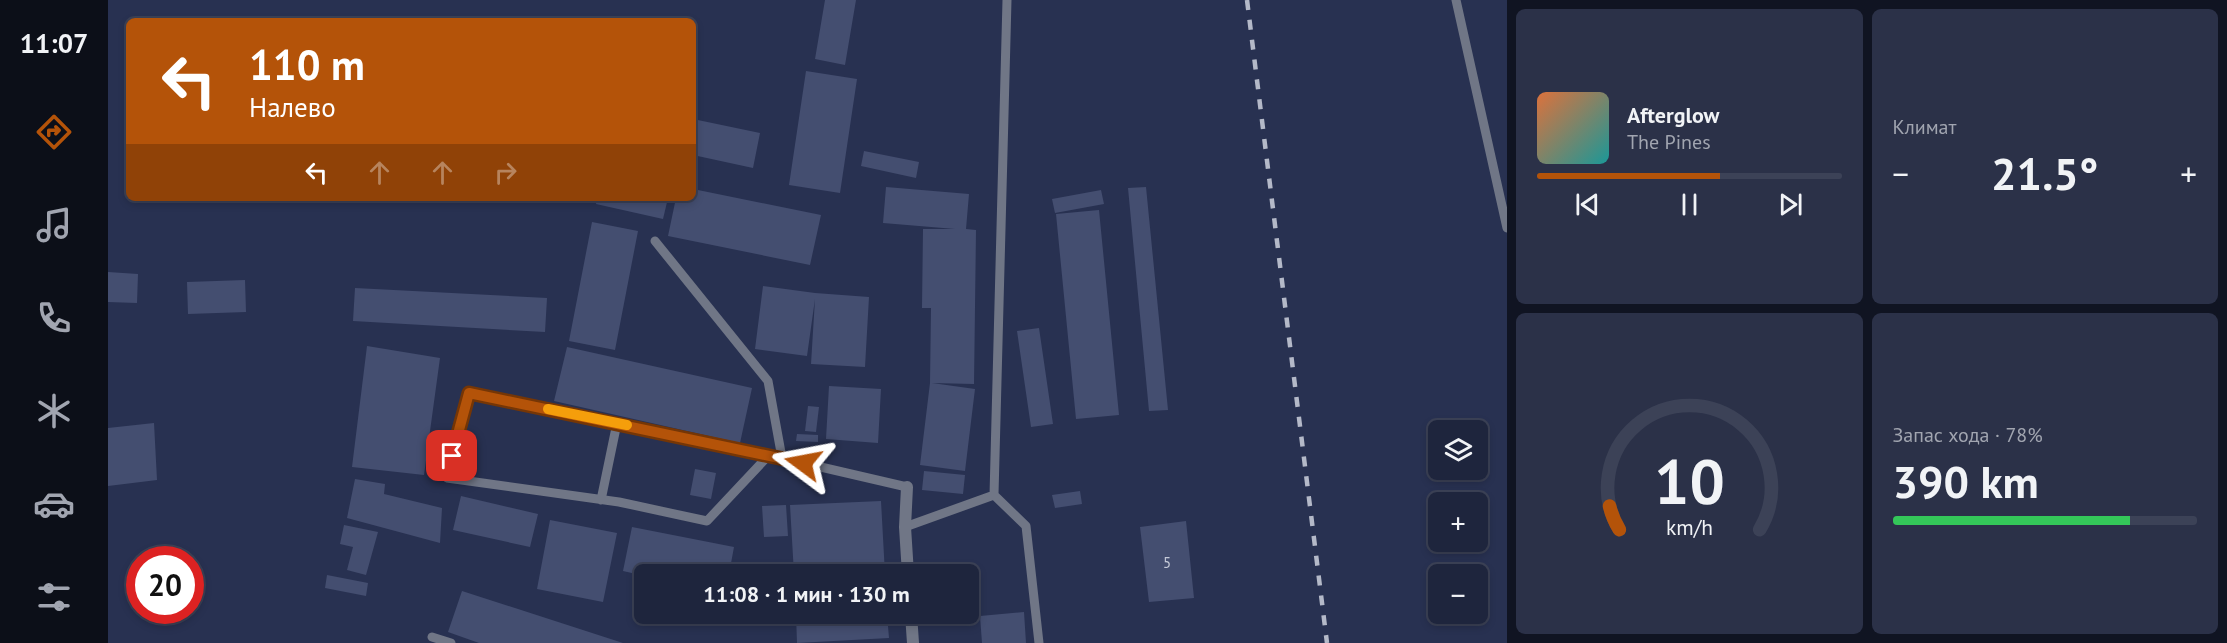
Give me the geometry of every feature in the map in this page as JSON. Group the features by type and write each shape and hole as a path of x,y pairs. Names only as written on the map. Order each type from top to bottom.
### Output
{"street":[{"path":"907,487 905,527 907,564"},
{"path":"911,624 912,643"}],"lane":[{"path":"1007,0 994,495 1026,526 1039,643"},
{"path":"1456,0 1507,228"},
{"path":"655,241 768,381 782,458"},
{"path":"769,455 707,521 601,500 447,478 469,393 769,455 907,487"},
{"path":"601,500 617,423"},
{"path":"905,527 994,495"},
{"path":"432,636 451,643"}],"building":[{"path":"825,0 856,0 845,65 815,59"},
{"path":"806,71 857,79 840,193 789,185"},
{"path":"696,120 760,133 753,168 696,156"},
{"path":"864,151 919,162 916,178 861,166"},
{"path":"886,187 969,194 966,229 976,230 974,384 932,383 975,389 965,471 920,465 930,383 931,308 922,308 923,229 955,229 883,223"},
{"path":"1146,187 1168,410 1149,411 1128,188"},
{"path":"696,190 821,215 810,265 668,236 675,201 696,201"},
{"path":"1101,190 1104,204 1055,213 1052,199"},
{"path":"596,201 667,201 663,219 596,204"},
{"path":"1099,210 1119,415 1076,419 1056,214"},
{"path":"592,222 638,231 615,350 569,341"},
{"path":"108,272 138,274 137,303 108,302"},
{"path":"245,280 246,312 188,314 187,282"},
{"path":"763,286 869,297 865,367 811,364 815,299 807,356 755,349"},
{"path":"355,288 547,298 545,332 353,321"},
{"path":"1039,328 1053,424 1031,427 1017,331"},
{"path":"367,346 440,358 424,475 352,467"},
{"path":"567,347 752,388 740,443 554,401"},
{"path":"829,386 881,389 878,443 826,439"},
{"path":"808,406 819,407 816,432 805,431"},
{"path":"154,423 157,480 108,486 108,428"},
{"path":"797,434 818,435 818,442 796,441"},
{"path":"695,469 716,473 711,499 690,495"},
{"path":"924,471 965,475 963,494 922,490"},
{"path":"355,479 385,484 384,494 442,508 440,543 347,518"},
{"path":"1080,491 1082,504 1055,508 1052,495"},
{"path":"461,496 538,514 530,547 453,530"},
{"path":"881,501 884,564 793,564 790,505"},
{"path":"786,505 788,536 764,537 762,506"},
{"path":"550,520 617,533 603,602 537,589"},
{"path":"1186,521 1194,598 1149,602 1140,527"},
{"path":"344,525 378,532 366,575 347,570 353,547 340,544"},
{"path":"632,527 734,547 731,564 634,564 634,574 623,571"},
{"path":"327,575 368,583 366,596 325,588"},
{"path":"462,591 623,643 479,643 448,632"},
{"path":"1024,612 1026,643 982,643 980,616"},
{"path":"796,624 888,624 889,638 797,643"}],"railway":[{"path":"1247,0 1327,643"}],"slow traffic":[{"path":"548,409 627,425"}],"route":[{"path":"452,456 469,393 803,463"}]}
